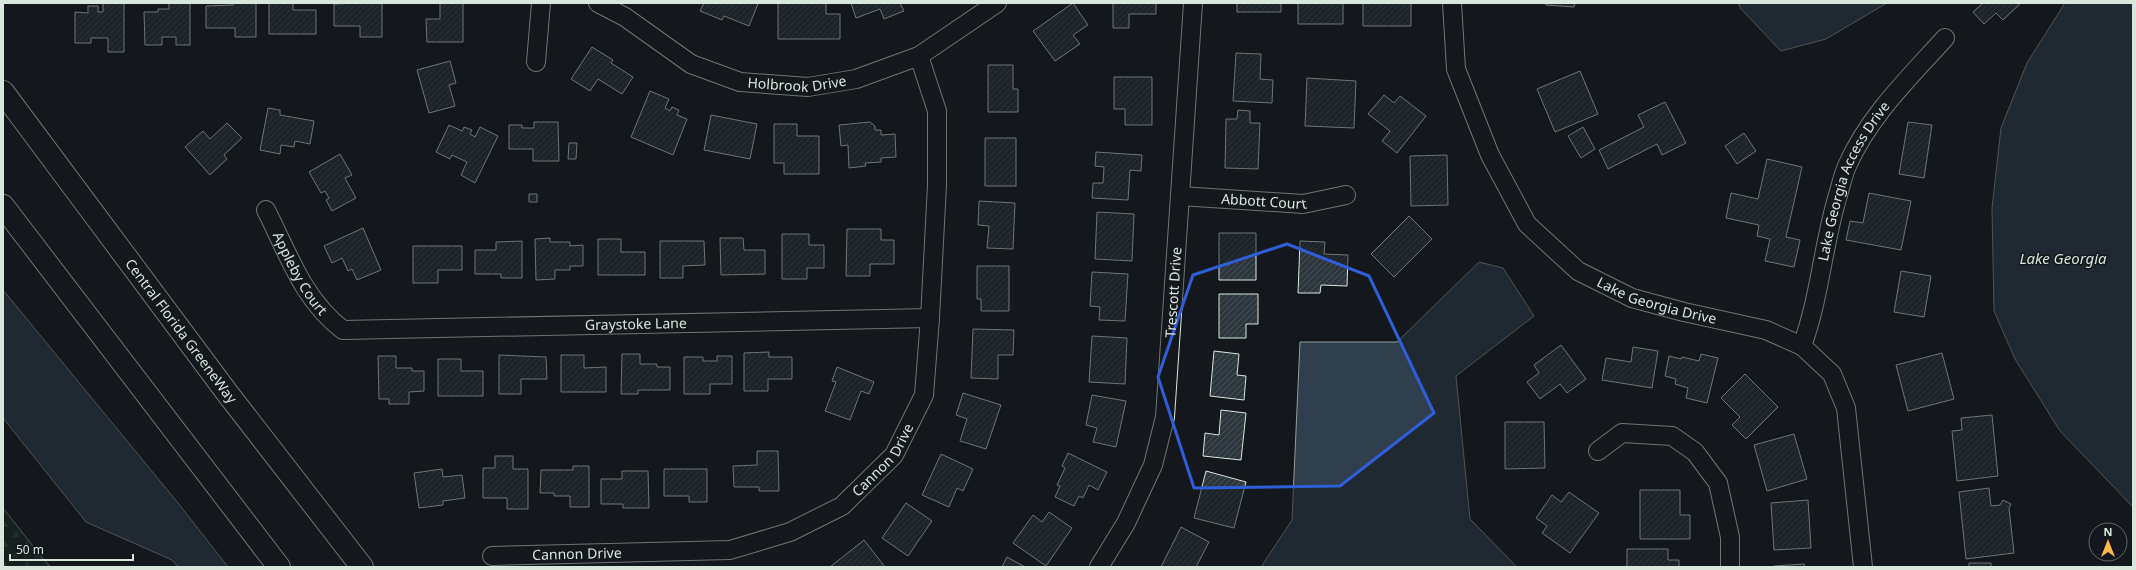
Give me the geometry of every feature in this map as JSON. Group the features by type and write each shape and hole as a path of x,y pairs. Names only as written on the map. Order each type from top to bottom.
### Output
{"highway":[{"name":"Central Florida GreeneWay","path":"3,92 218,381 362,567"},
{"path":"3,206 279,567"}],"street":[{"path":"536,62 541,3"},
{"name":"Holbrook Drive","path":"598,3 625,17 691,64 740,82 808,86 856,79 918,56 997,3"},
{"name":"Trescott Drive","path":"1099,567 1126,524 1153,465 1165,417 1193,3"},
{"name":"Lake Georgia Drive","path":"1452,3 1456,69 1490,155 1527,224 1578,271 1632,298 1684,312 1766,330 1802,346 1832,374 1846,408 1863,567"},
{"name":"Lake Georgia Access Drive","path":"1802,346 1816,301 1830,222 1846,166 1867,129 1888,101 1945,38"},
{"name":"Cannon Drive","path":"492,556 543,561 730,550 790,532 842,506 894,455 924,395 930,318 937,185 938,111 918,56"},
{"name":"Abbott Court","path":"1180,196 1303,204 1346,195"},
{"name":"Appleby Court","path":"266,210 308,294 326,318 343,330"},
{"name":"Graystoke Lane","path":"343,330 930,318"},
{"path":"1598,451 1622,433 1672,436 1695,452 1718,483 1730,536 1730,567"}],"highlighted area":[{"path":"1287,244 1369,276 1434,413 1340,486 1194,488 1158,377 1193,275"}],"green space":[{"path":"3,508 44,560 51,567 3,567"}],"water":[{"path":"1738,3 1887,3 1826,39 1781,51 1741,9"},
{"name":"Lake Georgia","path":"2065,3 2133,3 2133,507 2060,431 2015,359 1994,311 1992,208 2001,128 2027,63"},
{"path":"1479,262 1503,268 1534,316 1456,376 1470,519 1517,567 1261,567 1292,520 1300,342 1397,342"},
{"path":"3,290 178,503 228,567 178,567 172,560 86,522 3,418"}],"building":[{"path":"103,3 124,3 124,52 108,52 108,38 91,38 91,43 75,43 75,12 88,13 88,6 98,6 98,12 103,12"},
{"path":"169,3 190,3 190,45 176,45 176,37 162,37 162,45 145,45 144,12 158,12 158,9 169,9"},
{"path":"233,3 256,3 256,37 235,37 235,28 206,28 206,6 233,5"},
{"path":"269,3 293,3 293,10 316,10 316,34 269,34"},
{"path":"382,3 382,37 360,37 360,26 334,26 334,4"},
{"path":"440,3 463,3 463,42 427,42 426,19 440,19"},
{"path":"704,3 758,4 749,26 724,16 722,20 700,11"},
{"path":"778,3 826,3 826,14 840,14 840,39 778,39"},
{"path":"851,3 900,3 904,11 884,19 880,9 856,18"},
{"path":"1073,3 1088,25 1073,35 1080,44 1055,61 1033,31"},
{"path":"1113,3 1156,3 1156,14 1129,14 1129,28 1113,28"},
{"path":"1237,3 1281,3 1281,12 1237,12"},
{"path":"1298,3 1343,3 1343,24 1298,24"},
{"path":"1363,3 1411,3 1411,26 1363,26"},
{"path":"1546,3 1575,3 1574,7 1546,5"},
{"path":"1983,3 2021,3 2003,20 1996,13 1984,24 1973,12"},
{"path":"592,47 613,60 611,63 633,77 622,94 598,79 590,91 571,79"},
{"path":"1236,53 1261,54 1260,79 1273,80 1272,103 1233,101"},
{"path":"450,61 456,83 449,85 455,106 429,113 417,70"},
{"path":"988,65 1013,65 1013,89 1018,89 1018,112 988,112"},
{"path":"1580,71 1598,114 1555,132 1537,89"},
{"path":"1114,77 1152,77 1152,125 1125,125 1125,109 1114,109"},
{"path":"1307,78 1356,81 1354,128 1305,126"},
{"path":"650,91 669,99 665,108 670,111 672,107 679,110 677,115 687,119 673,155 631,137"},
{"path":"1384,95 1394,103 1400,96 1426,116 1397,153 1382,141 1390,131 1368,114"},
{"path":"1665,102 1686,143 1662,155 1657,144 1608,169 1599,150 1644,127 1638,115"},
{"path":"268,108 280,110 280,115 314,121 310,144 295,141 294,147 281,145 280,154 260,150"},
{"path":"1238,110 1250,111 1250,123 1260,123 1258,169 1225,168 1226,119 1237,119"},
{"path":"711,115 757,124 750,159 704,150"},
{"path":"534,122 558,122 559,161 533,161 533,149 509,149 509,125 522,125 522,128 534,128"},
{"path":"870,122 875,126 875,130 881,130 881,135 895,134 896,157 881,158 881,162 865,163 866,166 849,168 848,145 841,146 839,125"},
{"path":"1908,122 1932,125 1924,178 1899,174"},
{"path":"227,123 242,138 224,155 227,159 210,175 185,147 203,131 210,139"},
{"path":"774,124 797,124 797,136 819,136 819,174 784,174 784,163 774,163"},
{"path":"449,125 462,131 464,127 472,130 470,134 475,137 480,127 498,136 475,183 461,175 467,162 452,155 450,159 436,152"},
{"path":"1583,127 1595,149 1581,158 1568,136"},
{"path":"1744,133 1756,151 1737,164 1725,146"},
{"path":"985,138 1016,138 1016,186 985,186"},
{"path":"569,143 577,143 576,159 568,159"},
{"path":"1096,152 1142,155 1141,171 1130,170 1128,200 1092,198 1093,183 1103,183 1104,167 1095,166"},
{"path":"340,154 352,175 345,178 356,198 332,211 326,200 329,198 325,191 321,193 309,172"},
{"path":"1447,155 1448,205 1411,206 1410,156"},
{"path":"1767,159 1802,167 1786,237 1800,240 1794,267 1765,261 1770,239 1757,236 1759,225 1726,218 1731,193 1758,199"},
{"path":"1869,193 1911,201 1901,250 1846,240 1850,221 1863,223"},
{"path":"529,194 537,194 537,202 529,202"},
{"path":"979,201 1015,203 1013,249 987,248 989,226 978,225"},
{"path":"1097,212 1134,214 1132,261 1095,259"},
{"path":"1409,216 1432,239 1394,277 1371,254"},
{"path":"363,228 381,270 357,280 352,269 348,271 342,258 332,263 324,246"},
{"path":"847,229 881,229 881,240 894,240 894,264 870,264 870,276 846,276"},
{"path":"1219,233 1256,233 1256,280 1219,280"},
{"path":"782,234 809,234 809,245 824,245 824,268 807,268 807,279 782,279"},
{"path":"550,238 550,242 570,242 570,246 583,245 583,266 570,266 570,270 555,270 555,279 536,280 535,239"},
{"path":"720,238 743,238 744,250 765,250 765,274 721,275"},
{"path":"598,239 621,239 621,252 645,252 645,275 598,275"},
{"path":"522,241 522,278 501,278 501,274 475,274 475,250 496,250 496,242"},
{"path":"660,241 704,241 705,265 683,266 683,278 660,278"},
{"path":"1300,241 1325,242 1324,254 1348,255 1347,286 1321,285 1320,293 1298,293"},
{"path":"413,246 462,246 462,270 438,270 438,283 413,283"},
{"path":"977,266 1009,266 1009,311 981,311 981,299 977,299"},
{"path":"1901,271 1931,276 1924,317 1894,312"},
{"path":"1092,272 1128,274 1125,321 1099,320 1100,307 1090,306"},
{"path":"1219,294 1258,294 1258,324 1246,324 1246,338 1219,338"},
{"path":"973,329 1014,330 1013,355 998,355 998,379 971,378"},
{"path":"1092,336 1127,338 1125,384 1089,382"},
{"path":"1561,345 1586,379 1567,393 1560,384 1540,399 1527,382 1539,373 1534,365"},
{"path":"1633,347 1658,351 1652,388 1602,380 1606,358 1631,362"},
{"path":"1214,351 1239,354 1237,375 1246,376 1244,400 1210,396"},
{"path":"769,352 769,357 792,357 792,379 768,379 768,391 744,391 744,353"},
{"path":"1942,353 1954,399 1908,411 1896,365"},
{"path":"622,354 640,354 640,364 657,364 657,367 670,367 670,390 638,390 638,394 621,394"},
{"path":"1701,354 1718,358 1707,403 1686,398 1688,388 1675,384 1676,379 1665,376 1669,356 1699,361"},
{"path":"499,355 546,357 547,379 521,379 521,394 499,394"},
{"path":"561,355 584,355 584,368 606,367 606,392 561,392"},
{"path":"378,356 396,356 396,368 412,368 412,371 424,371 424,391 409,392 409,404 389,404 389,399 379,399"},
{"path":"717,356 732,356 732,384 710,384 710,394 684,394 684,357 703,357 703,361 717,361"},
{"path":"438,359 461,359 461,371 483,371 483,396 438,396"},
{"path":"837,367 874,382 869,394 861,391 850,420 825,411 836,382 832,381"},
{"path":"1745,374 1778,407 1746,439 1732,425 1740,417 1721,398"},
{"path":"963,393 1001,405 986,449 960,441 967,419 956,415"},
{"path":"1092,395 1126,401 1116,447 1093,442 1097,428 1086,425"},
{"path":"1221,410 1246,413 1241,460 1203,456 1205,433 1219,435"},
{"path":"1992,415 1998,476 1957,481 1952,431 1962,430 1961,418"},
{"path":"1505,422 1544,422 1545,468 1505,469"},
{"path":"1794,434 1807,479 1767,491 1754,445"},
{"path":"757,451 778,451 779,491 759,491 759,487 734,487 733,466 757,465"},
{"path":"1068,453 1107,472 1098,490 1089,485 1083,498 1079,496 1074,506 1055,497 1060,486 1057,485 1065,468 1062,466"},
{"path":"941,454 973,469 963,491 957,488 949,507 922,495"},
{"path":"495,456 513,456 513,469 528,469 528,509 507,509 507,498 483,498 483,468 495,468"},
{"path":"573,466 589,466 589,507 570,507 570,496 554,496 554,493 540,493 541,470 573,470"},
{"path":"442,469 443,477 462,475 465,498 443,501 443,505 419,508 414,473"},
{"path":"664,469 707,469 707,502 689,502 689,496 664,496"},
{"path":"622,471 648,471 649,508 623,508 623,504 601,504 601,479 622,479"},
{"path":"1206,471 1246,482 1234,528 1194,518"},
{"path":"1989,488 1991,506 2000,505 2003,500 2011,504 2009,508 2014,553 1966,559 1959,492"},
{"path":"1640,490 1680,490 1680,515 1690,515 1690,539 1640,539"},
{"path":"1569,492 1599,513 1570,553 1542,533 1547,526 1536,518 1552,495 1561,502"},
{"path":"1808,500 1811,548 1774,550 1771,503"},
{"path":"906,503 932,521 908,556 882,538"},
{"path":"1049,512 1072,528 1046,566 1013,543 1033,515 1042,522"},
{"path":"1181,527 1209,542 1196,567 1161,567"},
{"path":"864,540 885,567 830,567"},
{"path":"1627,549 1668,549 1668,560 1679,560 1679,567 1627,567"},
{"path":"1007,557 1025,567 1002,567"},
{"path":"1969,563 1991,563 1991,567 1969,567"},
{"path":"1804,564 1805,567 1774,567 1774,566"}]}
